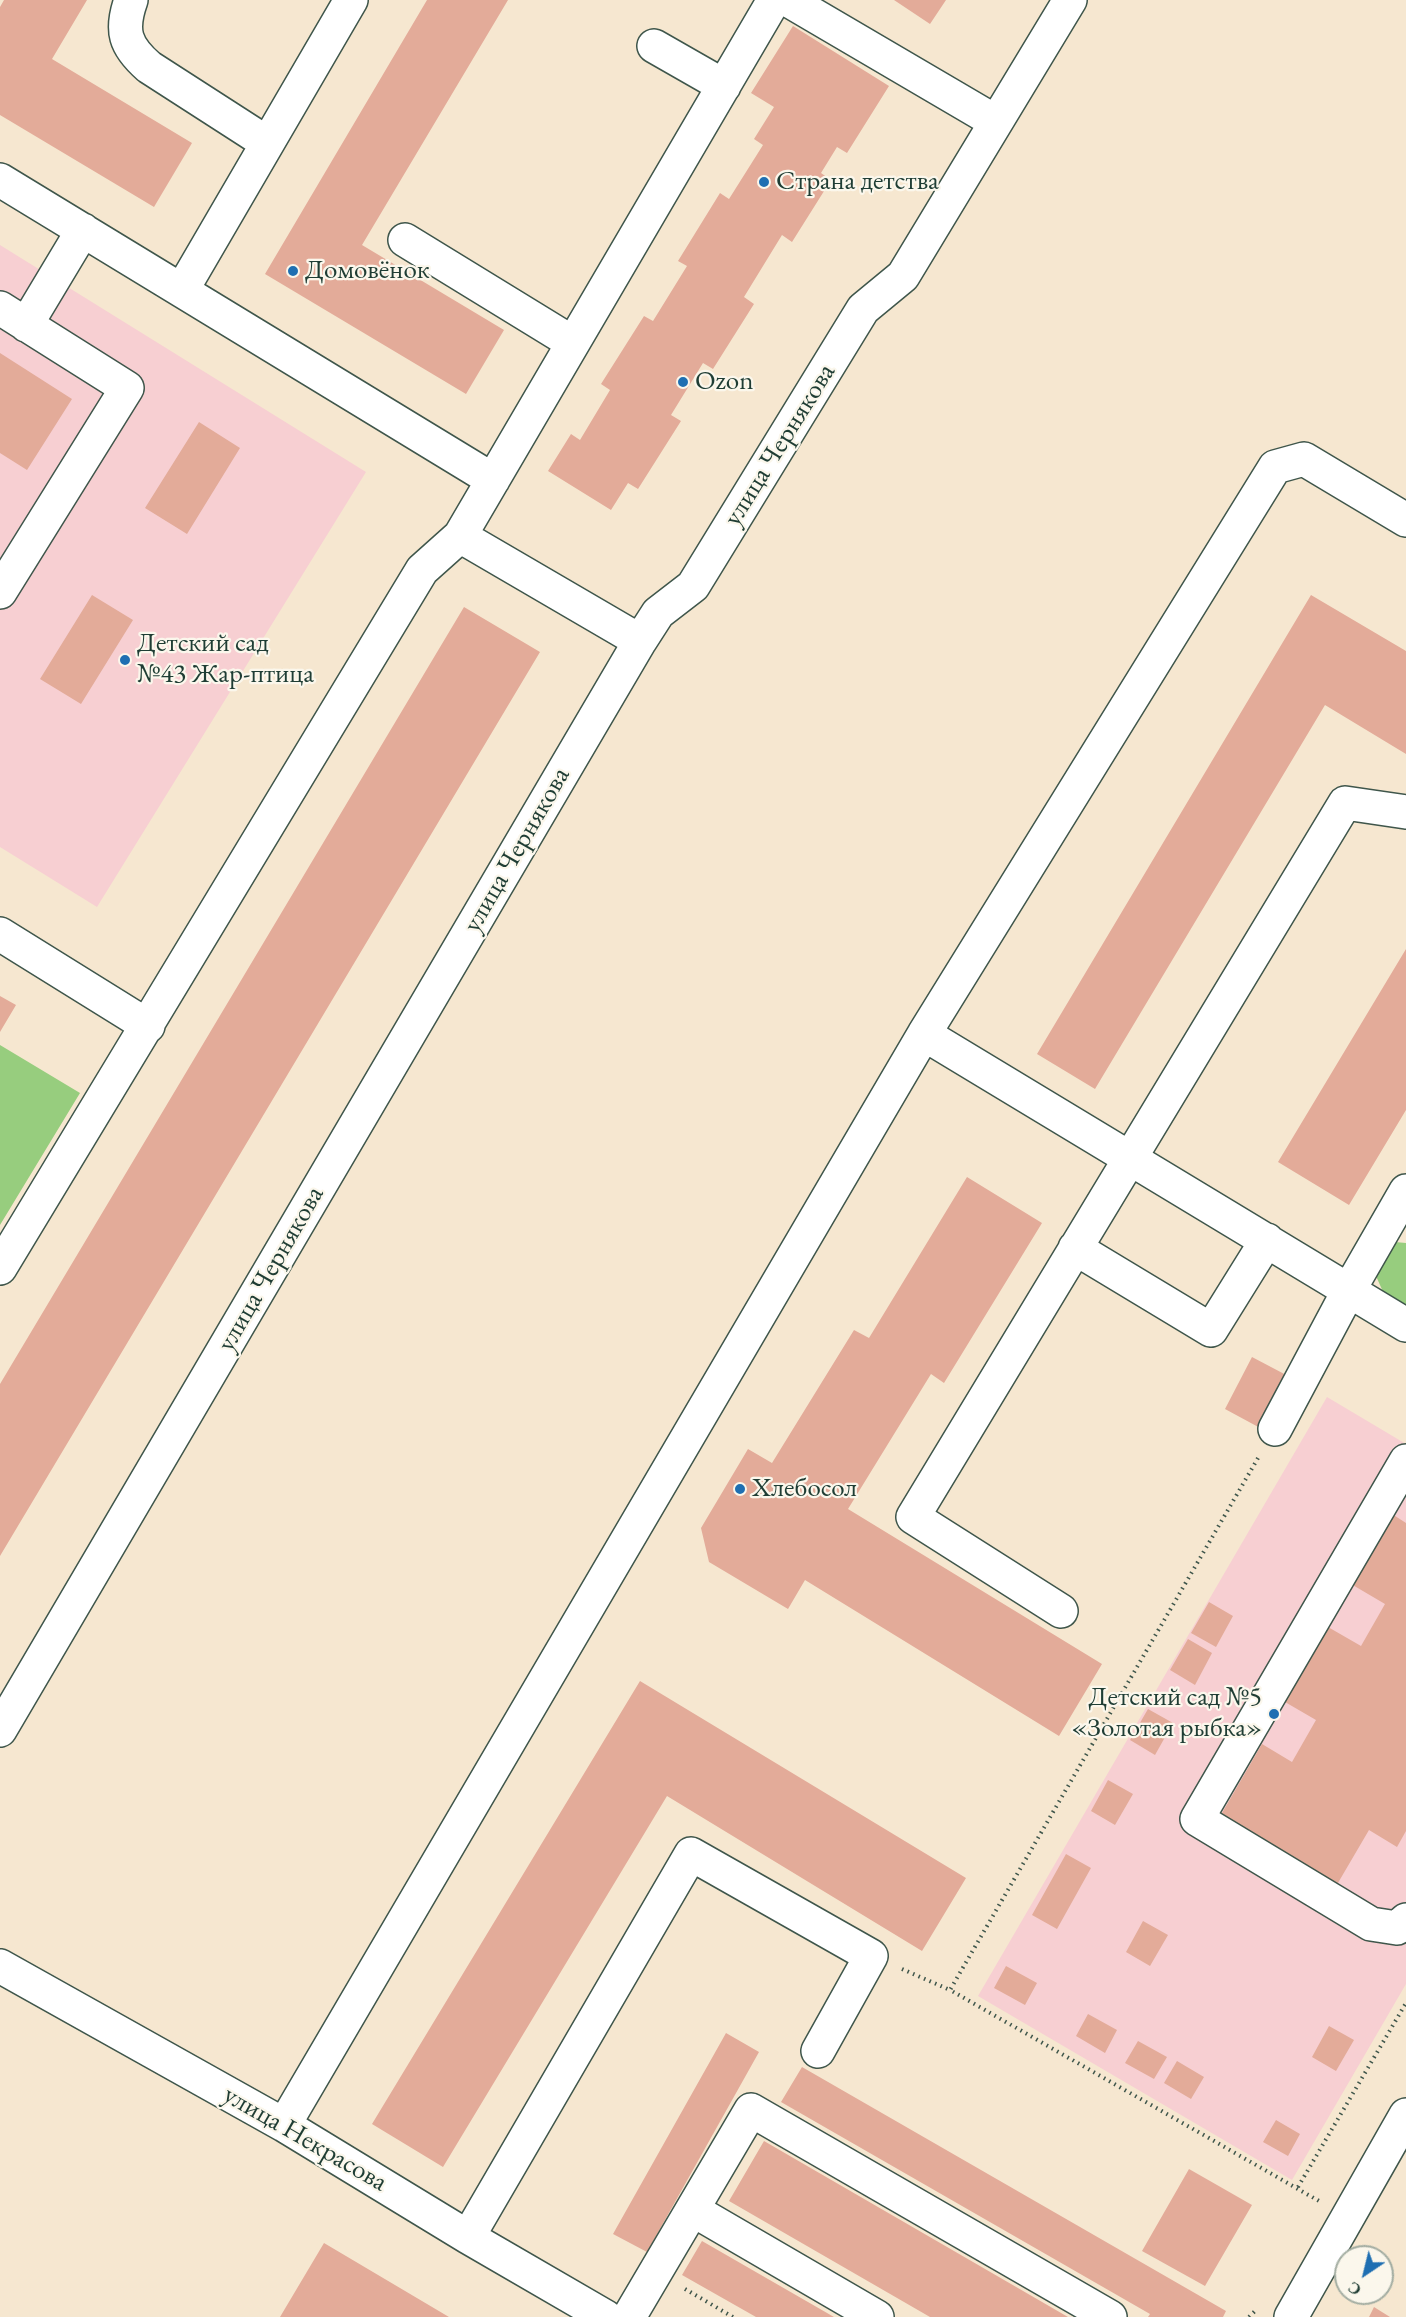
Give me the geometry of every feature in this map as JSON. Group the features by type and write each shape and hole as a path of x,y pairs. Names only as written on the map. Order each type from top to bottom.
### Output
{"street":[{"path":"131,0 124,18 126,38 135,54 149,67 267,143"},
{"path":"182,290 351,0"},
{"path":"0,1268 422,570 460,536 774,0"},
{"path":"788,0 996,122"},
{"name":"улица Чернякова","path":"0,1730 640,641 658,613 693,586 863,309 903,276 1070,0"},
{"path":"654,46 724,86"},
{"path":"0,180 493,480"},
{"path":"0,591 127,388 13,316 83,230"},
{"path":"405,240 573,342"},
{"path":"284,2125 924,1034 1275,467 1304,459 1406,520"},
{"path":"460,536 640,641"},
{"path":"1061,1611 913,1517 1345,802 1406,812"},
{"path":"0,934 148,1026"},
{"path":"924,1034 1406,1325"},
{"path":"1275,1429 1349,1290 1406,1191"},
{"path":"1075,1248 1211,1330 1267,1240"},
{"path":"1404,1468 1197,1819 1371,1924 1397,1928 1406,1920"},
{"path":"468,2237 691,1854 871,1956 818,2050"},
{"name":"улица Некрасова","path":"0,1966 284,2125 468,2237 568,2308 606,2317"},
{"path":"629,2317 751,2110 1110,2317"},
{"path":"1291,2317 1406,2115"},
{"path":"693,2210 877,2317"}],"path":[{"path":"950,1990 1275,1429"},
{"path":"871,1956 950,1990 1325,2204"},
{"path":"1298,2187 1406,2003"},
{"path":"656,2272 733,2317"},
{"path":"1250,2317 1262,2302"}],"shaded area":[{"name":"Детский сад №43 Жар-птица","path":"0,245 366,472 97,907 0,847"},
{"name":"Детский сад №5 «Золотая рыбка»","path":"1327,1397 1406,1444 1406,1984 1292,2180 978,1996"}],"green space":[{"path":"0,1045 80,1093 0,1225"},
{"path":"1395,1242 1406,1243 1406,1308 1384,1294 1376,1276"}],"building":[{"path":"4,0 87,0 52,59 192,143 154,207 0,115 0,7"},
{"path":"427,0 508,0 362,245 504,330 466,394 265,274"},
{"path":"894,0 946,0 930,24"},
{"path":"793,26 889,86 847,153 837,147 821,173 831,180 792,242 782,235 744,297 754,304 713,369 703,363 671,415 681,421 638,489 628,483 611,510 548,471 571,434 580,440 610,390 601,384 644,316 653,321 687,266 678,261 720,193 729,199 763,145 754,139 774,107 751,93"},
{"path":"0,353 72,399 27,470 0,453"},
{"path":"199,422 240,448 187,534 145,508"},
{"path":"92,595 133,620 81,704 40,679"},
{"path":"1311,595 1406,651 1406,754 1325,705 1095,1089 1037,1054"},
{"path":"464,607 540,652 0,1556 0,1384"},
{"path":"1406,949 1406,1110 1349,1205 1278,1162"},
{"path":"0,996 16,1005 0,1032"},
{"path":"967,1177 1042,1223 944,1383 931,1374 848,1509 1102,1664 1059,1736 805,1580 788,1609 709,1562 701,1528 748,1449 772,1463 854,1330 869,1338"},
{"path":"1252,1357 1290,1377 1262,1429 1225,1409"},
{"path":"1392,1514 1406,1523 1406,1831 1397,1847 1369,1830 1335,1888 1218,1820 1262,1744 1292,1762 1316,1720 1285,1702 1328,1627 1361,1646 1385,1604 1351,1584"},
{"path":"1209,1602 1233,1616 1216,1647 1191,1633"},
{"path":"1188,1639 1212,1653 1195,1685 1170,1670"},
{"path":"640,1681 966,1878 922,1951 667,1796 443,2167 372,2124"},
{"path":"1148,1709 1173,1723 1155,1755 1130,1740"},
{"path":"1108,1780 1133,1794 1115,1825 1091,1811"},
{"path":"1066,1854 1091,1868 1057,1929 1032,1915"},
{"path":"1143,1921 1168,1935 1150,1966 1126,1952"},
{"path":"1006,1966 1037,1983 1025,2005 994,1988"},
{"path":"1088,2014 1117,2030 1105,2053 1076,2036"},
{"path":"1329,2026 1354,2040 1336,2071 1312,2057"},
{"path":"726,2033 759,2052 647,2252 613,2234"},
{"path":"1138,2041 1167,2057 1154,2079 1125,2063"},
{"path":"1177,2061 1204,2077 1191,2099 1164,2083"},
{"path":"802,2067 1226,2311 1223,2317 1148,2317 1150,2314 781,2102"},
{"path":"1276,2120 1300,2134 1288,2156 1263,2142"},
{"path":"764,2141 1068,2317 930,2317 729,2201"},
{"path":"1189,2169 1252,2205 1205,2286 1142,2251"},
{"path":"702,2241 834,2317 756,2317 682,2275"},
{"path":"324,2243 449,2317 280,2317"},
{"path":"1374,2307 1390,2317 1369,2317"}],"place":[{"name":"Страна детства","path":"764,182"},
{"name":"Домовёнок","path":"293,271"},
{"name":"Ozon","path":"683,382"},
{"name":"Детский сад №43 Жар-птица","path":"125,660"},
{"name":"Хлебосол","path":"740,1489"},
{"name":"Детский сад №5 «Золотая рыбка»","path":"1274,1714"}]}
